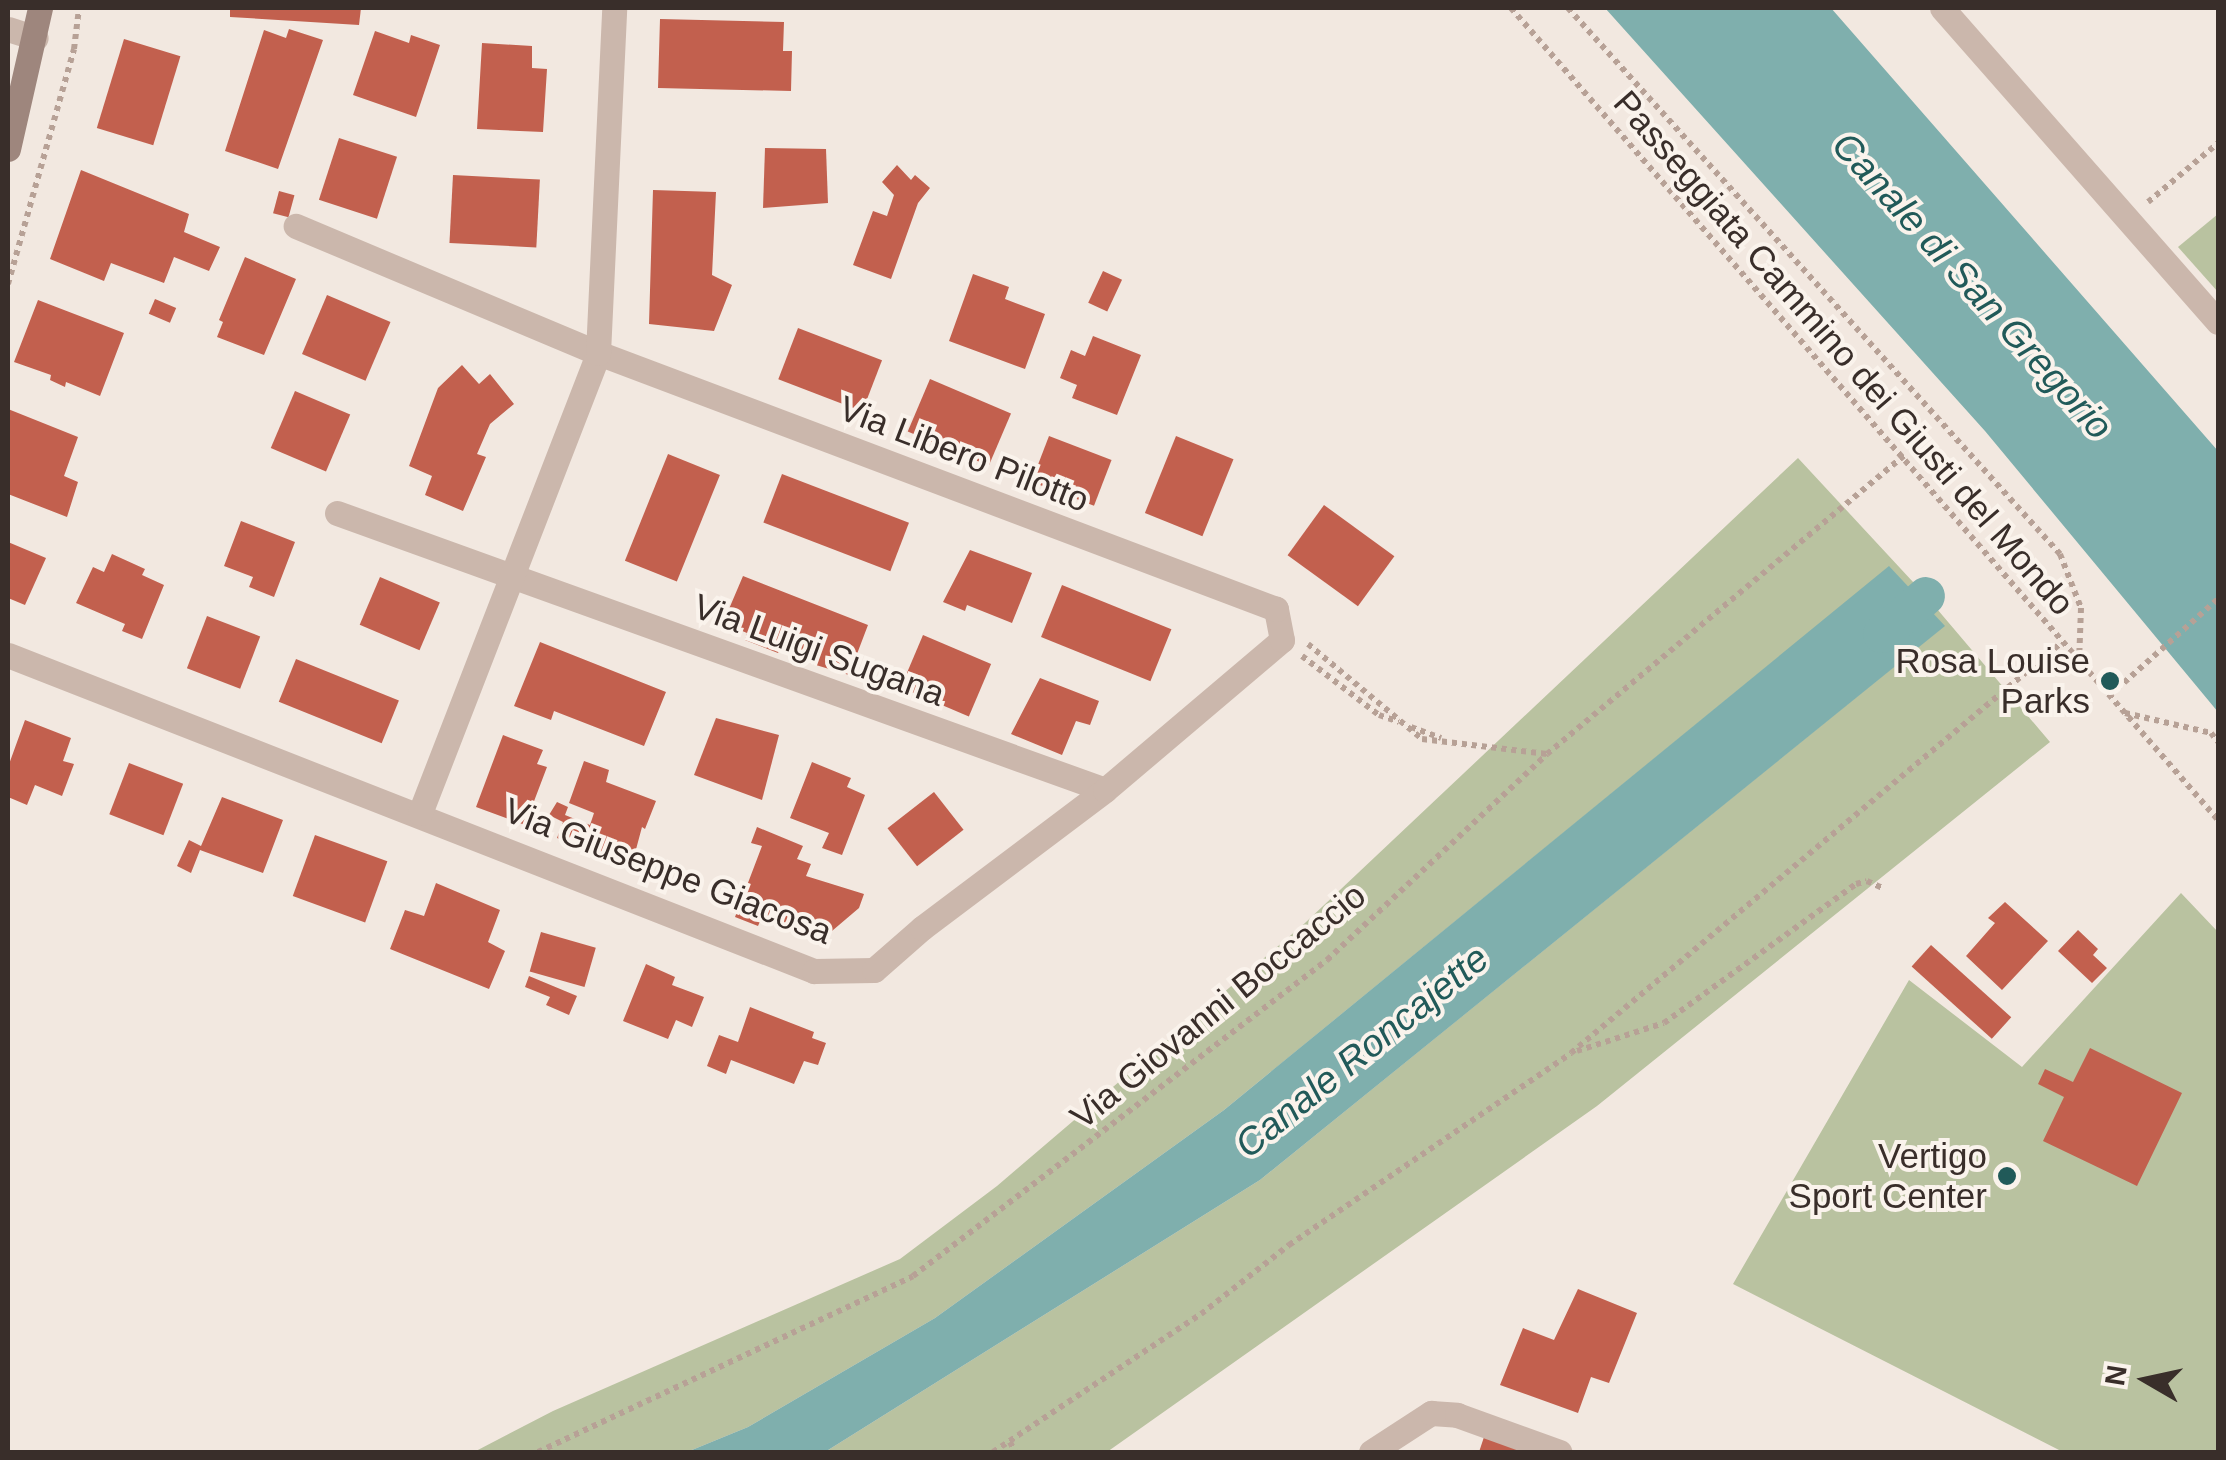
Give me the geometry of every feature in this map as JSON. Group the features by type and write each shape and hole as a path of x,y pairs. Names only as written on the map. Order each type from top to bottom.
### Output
{"main road":[{"path":"8,149 40,8"}],"street":[{"path":"420,813 598,353 614,8"},
{"path":"1942,8 2218,322"},
{"path":"8,29 36,38"},
{"path":"296,226 598,353"},
{"name":"Via Libero Pilotto","path":"598,353 1276,610 1282,640"},
{"name":"Via Luigi Sugana","path":"337,513 1105,790"},
{"name":"Via Giuseppe Giacosa","path":"8,655 420,813 814,971 874,970 922,928 1105,790 1282,640"},
{"path":"1371,1452 1431,1412 1456,1415 1559,1452"}],"path":[{"path":"8,284 74,49 79,8"},
{"name":"Passeggiata Cammino dei Giusti del Mondo","path":"1511,8 2218,820"},
{"path":"1568,8 2060,554 2082,608 2080,663"},
{"path":"2129,220 2218,143"},
{"name":"Via Giovanni Boccaccio","path":"538,1452 912,1276 1327,960 1547,754 1904,455"},
{"path":"2109,696 2218,599"},
{"path":"1282,640 1379,714 1457,744 1547,754"},
{"path":"1282,640 1310,644 1422,739 1547,754"},
{"path":"993,1452 1201,1314 1288,1245 1572,1053 2061,643"},
{"path":"2124,713 2211,733 2218,742"},
{"path":"1572,1053 1664,1023 1856,884 1867,881 1883,888"},
{"path":"1010,1442 1015,1452"}],"green space":[{"path":"2218,214 2218,292 2178,247"},
{"path":"1798,458 1926,596 2050,742 1597,1106 1107,1452 825,1452 1260,1180 1944,626 1889,567 1224,1110 935,1318 748,1427 687,1452 474,1452 553,1411 900,1259 997,1186 1305,923"},
{"name":"Vertigo Sport Center","path":"2181,893 2218,932 2218,1452 2063,1452 1733,1284 1909,980 2022,1067"}],"water":[{"name":"Canale di San Gregorio","path":"1605,8 1831,8 2218,451 2218,712 1985,431"},
{"path":"1889,566 1945,626 1260,1180 825,1452 687,1452 748,1427 935,1318 1224,1110"}],"building":[{"path":"230,8 361,8 359,25 230,17"},
{"path":"660,19 784,22 783,51 792,51 791,91 658,88"},
{"path":"289,29 323,40 278,169 225,151 264,30 286,38"},
{"path":"375,31 409,43 411,35 440,45 416,117 353,95"},
{"path":"124,39 180,56 153,145 97,128"},
{"path":"482,43 532,46 532,68 547,69 543,132 477,129"},
{"path":"339,138 397,157 377,219 319,200"},
{"path":"765,148 826,149 828,203 763,208"},
{"path":"897,165 911,180 915,175 930,188 918,203 891,279 853,265 873,211 887,216 894,195 882,182"},
{"path":"81,170 189,214 184,232 220,247 209,271 174,257 164,283 111,263 104,281 50,259"},
{"path":"453,175 540,180 536,247 449,243"},
{"path":"653,190 716,192 712,275 732,285 714,331 649,324"},
{"path":"279,191 294,195 289,217 273,213"},
{"path":"245,257 296,279 264,355 217,337 223,322 219,320"},
{"path":"1103,271 1122,280 1107,312 1088,303"},
{"path":"973,274 1009,287 1005,299 1045,314 1025,369 949,341"},
{"path":"327,295 391,322 366,381 302,354"},
{"path":"155,299 176,308 170,323 149,314"},
{"path":"38,300 124,333 100,396 66,382 65,387 50,380 51,375 14,362"},
{"path":"798,328 882,360 862,412 778,379"},
{"path":"1093,336 1141,355 1117,415 1072,398 1077,385 1060,378 1071,350 1085,356"},
{"path":"462,365 479,384 490,374 514,404 490,424 477,454 486,457 463,511 425,495 432,476 409,466 438,388"},
{"path":"930,379 1011,413 989,466 908,431"},
{"path":"295,391 350,414 326,472 271,448"},
{"path":"8,409 78,437 64,476 78,482 67,517 8,494"},
{"path":"1049,436 1112,460 1094,506 1031,482"},
{"path":"1176,436 1233,459 1202,536 1145,513"},
{"path":"668,454 720,475 677,582 625,561"},
{"path":"782,474 909,523 890,571 763,523"},
{"path":"1324,505 1394,556 1358,606 1288,555"},
{"path":"241,521 295,542 274,597 249,587 253,577 224,566"},
{"path":"8,542 46,558 25,605 8,598"},
{"path":"970,550 1032,573 1012,623 967,605 965,611 943,602"},
{"path":"112,554 145,569 142,575 164,585 142,639 122,631 125,624 76,603 93,567 104,572"},
{"path":"743,576 868,625 849,675 796,659 798,654 781,647 778,653 745,640 747,633 723,623"},
{"path":"380,577 440,602 420,650 360,625"},
{"path":"1062,585 1171,629 1150,681 1041,637"},
{"path":"207,616 260,636 240,689 187,668"},
{"path":"923,635 991,664 969,716 901,687"},
{"path":"540,642 666,692 644,746 554,711 551,720 514,706"},
{"path":"296,659 399,701 382,743 279,702"},
{"path":"1040,678 1099,701 1090,725 1076,721 1062,755 1011,734"},
{"path":"716,718 779,735 762,800 694,775"},
{"path":"25,720 71,738 63,761 74,764 62,796 35,785 27,805 8,797 8,767"},
{"path":"503,735 543,750 537,764 547,767 525,825 476,807"},
{"path":"584,761 609,770 606,782 656,801 645,829 642,827 631,868 557,838 563,822 549,815 557,802 568,807 565,815 590,825 594,813 569,803"},
{"path":"812,762 851,778 847,787 865,795 842,855 822,848 829,833 790,818"},
{"path":"129,763 183,784 163,835 109,814"},
{"path":"934,792 964,830 917,866 888,828"},
{"path":"222,797 283,820 263,873 200,850 191,873 177,866 189,840 201,846"},
{"path":"757,827 803,846 797,859 811,864 806,876 864,894 859,908 819,942 761,919 758,926 735,917 762,846 751,843"},
{"path":"315,835 387,861 365,922 293,896"},
{"path":"436,883 500,910 488,942 505,951 489,989 390,949 405,910 424,916"},
{"path":"2005,902 2048,941 2002,990 1966,956 1995,923 1988,918"},
{"path":"2078,930 2098,949 2093,955 2107,968 2092,983 2058,951"},
{"path":"541,932 596,948 584,987 530,971"},
{"path":"1931,945 2011,1017 1992,1039 1912,967"},
{"path":"646,964 675,977 672,985 704,997 692,1027 676,1020 668,1039 623,1021"},
{"path":"529,976 577,996 569,1015 546,1005 550,997 525,987"},
{"path":"750,1007 814,1032 812,1038 826,1043 818,1065 804,1061 794,1084 731,1060 726,1074 707,1066 719,1035 738,1042"},
{"path":"2090,1048 2182,1093 2137,1186 2043,1141 2064,1097 2038,1084 2045,1069 2073,1082"},
{"path":"1578,1289 1637,1313 1609,1383 1591,1377 1578,1413 1500,1385 1523,1328 1554,1340"},
{"path":"1485,1434 1539,1452 1479,1452"}],"waterway":[{"name":"Canale Roncajette","path":"1882,634 1926,596"}],"place":[{"name":"Rosa Louise Parks","path":"2110,681"},
{"name":"Vertigo Sport Center","path":"2007,1176"}]}
